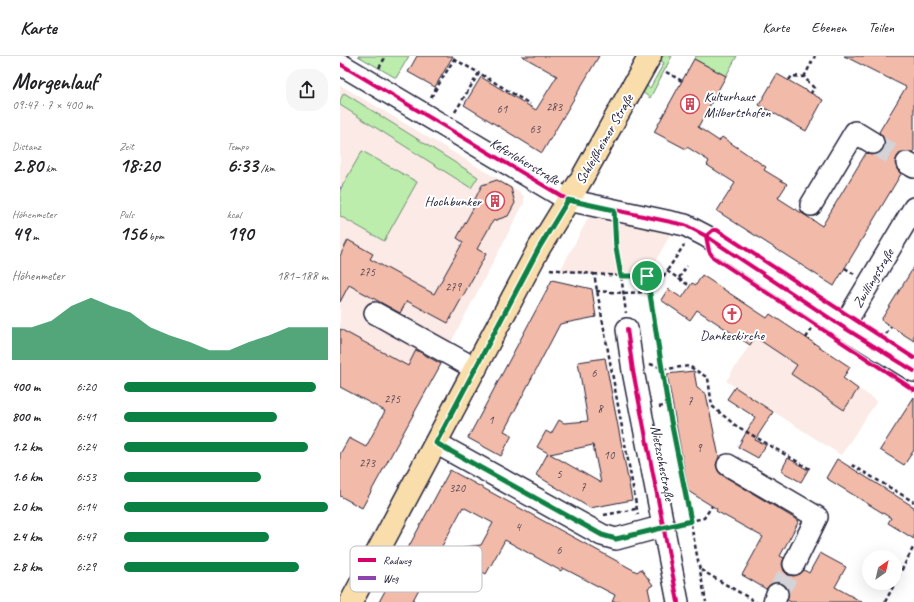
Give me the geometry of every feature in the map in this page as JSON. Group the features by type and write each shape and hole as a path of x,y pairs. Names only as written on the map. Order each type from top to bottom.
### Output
{"main road":[{"name":"Schleißheimer Straße","path":"380,546 476,369 539,248 650,56"},
{"name":"Schleißheimer Straße","path":"350,602 355,592"}],"street":[{"name":"Keferloherstraße","path":"340,64 568,200 685,226 706,236 843,327 914,371"},
{"path":"811,205 855,132 873,143"},
{"name":"Zwillingstraße","path":"843,327 914,208"},
{"path":"375,313 476,369"},
{"name":"Nietzschestraße","path":"627,329 633,371 678,602"},
{"path":"436,443 611,539 664,526"},
{"path":"728,465 817,517 794,564"}],"path":[{"path":"804,77 815,56"},
{"path":"429,101 455,57 530,104"},
{"path":"666,72 682,81"},
{"path":"453,116 479,73"},
{"path":"789,80 792,76 804,77 814,88 811,93"},
{"path":"614,210 616,248 624,293 627,329"},
{"path":"550,269 621,276 663,277 686,242"},
{"path":"679,278 687,266"},
{"path":"667,270 690,286"},
{"path":"594,274 639,521"},
{"path":"647,276 661,367 706,602"},
{"path":"596,291 624,293 649,292"},
{"path":"806,338 815,325"},
{"path":"649,364 666,368 689,366 708,378 712,406 735,425 810,469"},
{"path":"852,464 914,502"},
{"path":"664,526 704,518 712,506"},
{"path":"902,569 914,546"},
{"path":"700,570 756,602"},
{"path":"885,602 891,590"}],"shaded area":[{"path":"340,85 520,192 524,197 524,203 397,445 374,432 385,411 340,387"},
{"path":"590,215 672,232 645,279 560,271"},
{"path":"770,314 850,367 843,378 877,401 841,455 726,381"}],"green space":[{"path":"358,56 409,56 396,78"},
{"path":"662,56 672,56 650,98 641,91 645,85 650,88 664,63 660,60"},
{"path":"696,56 737,56 726,76 694,59"},
{"path":"344,93 478,177 471,188 340,105 340,100"},
{"path":"362,151 417,182 384,241 340,216 340,190"}],"building":[{"path":"417,56 453,56 435,87 408,72"},
{"path":"522,56 599,56 542,153 464,105 481,77 536,110 557,76"},
{"path":"844,56 914,56 914,152 901,152 897,157 895,163 901,174 834,286 717,211 735,183 707,165 709,161 687,147 686,149 654,132 694,59 726,76 698,127 719,141 722,137 766,167 764,170 787,184 778,198 822,226 866,153 872,155 878,154 883,149 885,144 884,138 879,132 906,87"},
{"path":"777,74 823,100 806,131 759,105"},
{"path":"497,180 511,188 515,203 508,216 493,221 477,249 486,254 448,323 407,301 400,313 349,285 340,302 340,256 348,240 373,254 370,259 434,294 463,242 457,238 476,203 475,199 482,185"},
{"path":"914,267 914,341 881,320"},
{"path":"702,275 767,318 770,314 850,367 843,378 858,389 844,410 791,374 797,365 755,337 750,345 697,310 690,320 661,300 668,289 682,298 692,283 696,285"},
{"path":"552,280 592,289 596,317 560,324 504,431 512,435 501,456 468,438"},
{"path":"340,329 408,366 416,350 441,364 362,508 340,496 340,454 349,438 366,447 385,411 340,387"},
{"path":"605,358 632,500 590,508 536,475 548,453 537,447 546,431 551,434 559,420 564,423 588,421 578,362","holes":["593,445 601,483 550,454"]},
{"path":"694,371 697,388 706,394 719,457 716,465 718,471 722,475 799,521 780,556 784,558 782,564 784,571 788,575 794,576 800,574 804,570 809,573 820,553 846,567 835,587 862,602 791,602 787,600 789,592 782,583 775,582 766,589 742,575 763,537 716,511 717,509 688,491 667,374"},
{"path":"735,387 773,412 755,440 766,445 758,458 738,447 755,417 727,399"},
{"path":"914,397 914,450 904,465 880,450"},
{"path":"788,458 808,470 801,482 781,471"},
{"path":"837,459 914,507 914,539 888,523 891,518 826,478"},
{"path":"450,470 637,572 641,569 653,585 648,588 651,602 612,602 615,595 563,568 561,571 505,540 486,574 482,572 482,546 472,546 481,545 493,523 463,507 442,546 409,546"},
{"path":"384,592 417,592 412,602 379,602"}],"tunnel":[{"path":"873,143 907,163"},
{"path":"777,594 794,564"}],"cycle path":[{"path":"340,64 568,200 685,225 706,236 843,327 914,371"},
{"path":"706,236 713,230 717,230 914,358"},
{"path":"706,236 709,251 713,257 914,390"},
{"path":"627,329 633,371 678,602"}],"place":[{"name":"Kulturhaus Milbertshofen","path":"690,104"},
{"name":"Hochbunker","path":"495,201"},
{"name":"Dankeskirche","path":"732,314"}],"route":[{"path":"568,200 614,210 616,248 621,276 647,276 668,406 691,521 611,539 436,443 539,248 568,200"}]}
